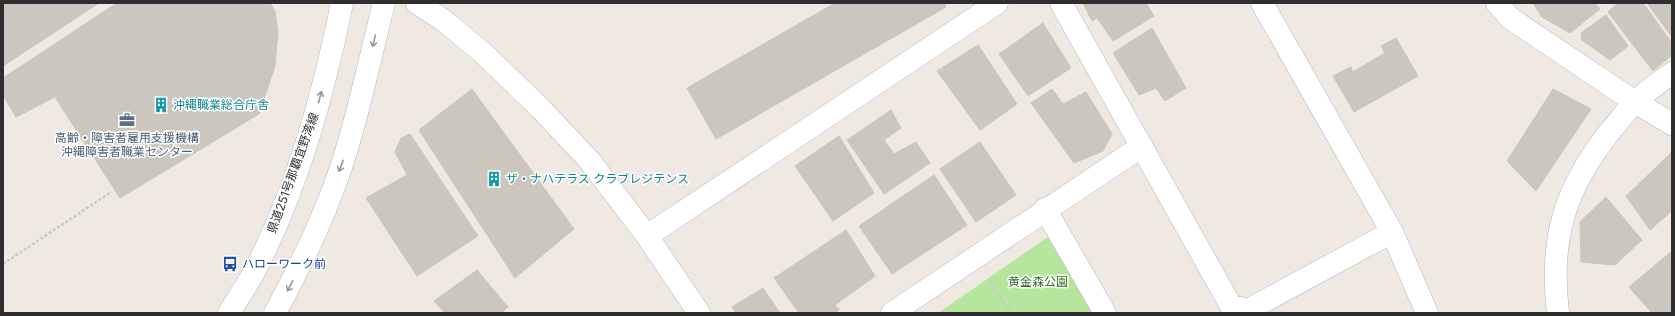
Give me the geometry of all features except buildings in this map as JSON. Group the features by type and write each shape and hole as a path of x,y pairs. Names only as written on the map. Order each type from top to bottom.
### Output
{"street":[{"name":"県道251号那覇宜野湾線","path":"229,313 259,261 283,206 307,142 336,34 342,3"},
{"path":"275,313 299,268 323,215 348,146 384,3"},
{"path":"417,3 443,20 483,54 540,108 589,160 647,236 699,313"},
{"path":"647,236 997,3"},
{"path":"1061,3 1231,306 1248,310 1392,232"},
{"path":"1262,3 1392,232 1427,313"},
{"path":"1497,3 1510,18 1635,102 1672,124"},
{"path":"1558,313 1555,291 1556,255 1561,222 1571,192 1601,143 1635,102 1672,73"},
{"path":"892,313 1142,146"},
{"path":"1045,210 1105,313"}],"path":[{"path":"3,264 111,192"},
{"path":"988,279 1011,313"}],"green space":[{"name":"黄金森公園","path":"1048,237 1093,313 938,313"}],"place":[{"name":"沖縄職業総合庁舎","path":"161,105"},
{"name":"高齢・障害者雇用支援機構 沖縄障害者職業センター","path":"127,120"},
{"name":"ザ・ナハテラス クラブレジテンス","path":"494,179"},
{"name":"ハローワーク前","path":"230,264"}]}
